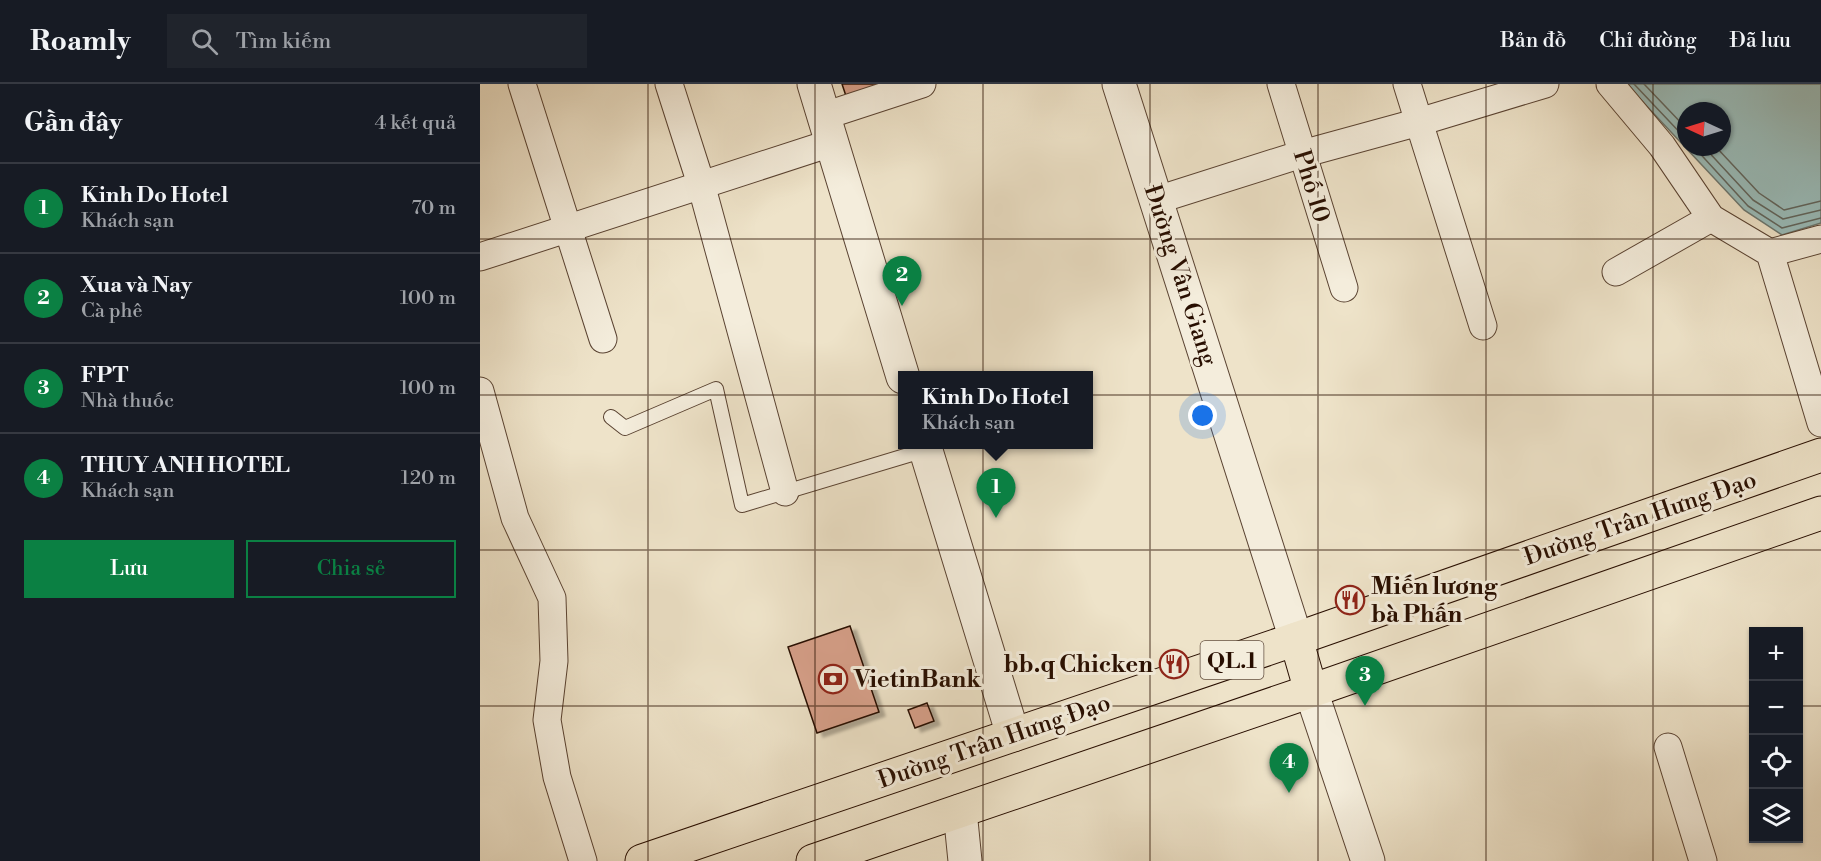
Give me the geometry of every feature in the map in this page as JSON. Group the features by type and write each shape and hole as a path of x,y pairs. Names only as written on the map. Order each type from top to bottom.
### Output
{"highway":[{"name":"Đường Trân Hưng Đạo","path":"642,861 1296,639 1821,455"},
{"name":"QL.1","path":"813,861 1311,691 1821,513"},
{"path":"1296,639 1311,691"}],"street":[{"path":"522,84 603,339"},
{"path":"669,84 701,184 785,492"},
{"path":"814,84 901,371"},
{"path":"480,257 701,184 827,129 922,84"},
{"name":"Đường Vân Giang","path":"1119,84 1296,639"},
{"name":"Phố 10","path":"1281,84 1344,288"},
{"path":"1407,84 1483,326"},
{"path":"1157,200 1302,154 1545,84"},
{"path":"1610,84 1662,146 1711,219 1770,253 1821,423"},
{"path":"1616,272 1711,219"},
{"path":"1770,253 1821,240"},
{"path":"480,391 515,518 552,598 554,661 547,720 557,777 583,861"},
{"path":"926,449 1013,735"},
{"path":"1311,691 1368,861"},
{"path":"1668,747 1703,861"},
{"path":"960,811 965,861"}],"lane":[{"path":"611,417 625,428 716,389 742,505 919,449"}],"water":[{"path":"1626,84 1821,84 1821,223 1782,235 1744,210 1693,156 1731,156 1731,102 1677,102 1677,138"}],"building":[{"path":"842,84 884,84 846,96"},
{"name":"VietinBank","path":"850,626 879,712 817,733 788,647"},
{"path":"927,703 934,721 915,728 908,710"}],"place":[{"name":"Xua và Nay","path":"902,306"},
{"name":"Kinh Do Hotel","path":"996,518"},
{"name":"Miến lương bà Phấn","path":"1350,600"},
{"name":"bb.q Chicken","path":"1174,664"},
{"name":"VietinBank","path":"833,679"},
{"name":"FPT","path":"1365,706"},
{"name":"THUY ANH HOTEL","path":"1289,793"}]}
